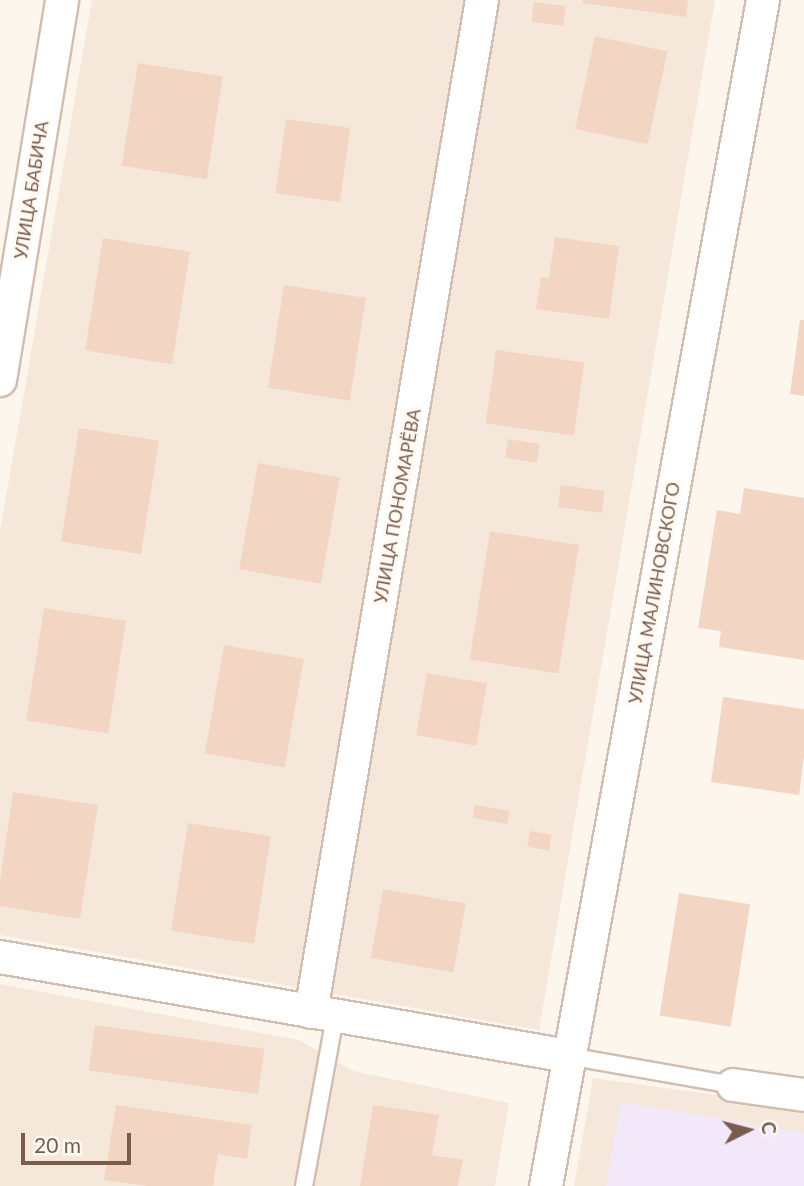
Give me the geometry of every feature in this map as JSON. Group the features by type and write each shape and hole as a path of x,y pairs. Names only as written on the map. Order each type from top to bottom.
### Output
{"street":[{"name":"УЛИЦА БАБИЧА","path":"0,380 62,0"},
{"name":"УЛИЦА ПОНОМАРЁВА","path":"323,1015 482,0"},
{"name":"УЛИЦА МАЛИНОВСКОГО","path":"546,1186 763,0"},
{"path":"0,957 568,1056"},
{"path":"733,1085 804,1095"}],"lane":[{"path":"303,1186 323,1015"},
{"path":"568,1056 733,1085"}],"shaded area":[{"path":"92,0 715,0 539,1030 0,935 0,532"},
{"path":"0,984 299,1040 353,1071 509,1103 495,1186 0,1186"},
{"path":"593,1078 804,1107 804,1186 574,1186"},
{"path":"621,1102 804,1133 804,1186 606,1186"}],"building":[{"path":"583,0 688,0 686,17 583,3"},
{"path":"534,2 566,6 563,26 532,22"},
{"path":"595,36 667,51 648,144 575,129"},
{"path":"138,63 223,76 207,179 122,166"},
{"path":"286,119 350,128 340,202 276,193"},
{"path":"555,237 619,246 609,319 536,309 541,277 549,278"},
{"path":"103,238 190,252 172,364 85,351"},
{"path":"284,285 366,298 350,401 268,388"},
{"path":"800,320 804,320 804,396 790,394"},
{"path":"496,350 584,362 574,436 486,423"},
{"path":"79,428 159,441 141,554 61,542"},
{"path":"508,439 540,444 537,463 505,458"},
{"path":"258,463 340,477 321,584 239,569"},
{"path":"561,485 605,491 602,513 558,507"},
{"path":"744,488 804,498 804,660 719,647 721,631 698,628 717,510 740,514"},
{"path":"490,531 579,545 559,673 470,659"},
{"path":"44,608 126,621 108,734 26,721"},
{"path":"224,645 304,659 285,767 205,753"},
{"path":"427,673 487,684 476,746 416,735"},
{"path":"723,697 804,709 804,757 799,795 711,782"},
{"path":"13,792 98,805 80,919 0,906 0,881"},
{"path":"475,805 509,811 507,824 473,818"},
{"path":"188,823 271,836 254,944 171,931"},
{"path":"530,831 552,835 549,851 527,847"},
{"path":"383,889 466,904 454,973 371,958"},
{"path":"679,893 750,904 731,1027 660,1015"},
{"path":"95,1025 264,1049 258,1094 89,1071"},
{"path":"116,1105 252,1125 247,1159 218,1154 213,1186 148,1186 104,1180"},
{"path":"373,1105 439,1115 432,1155 463,1160 458,1186 360,1186"}]}
